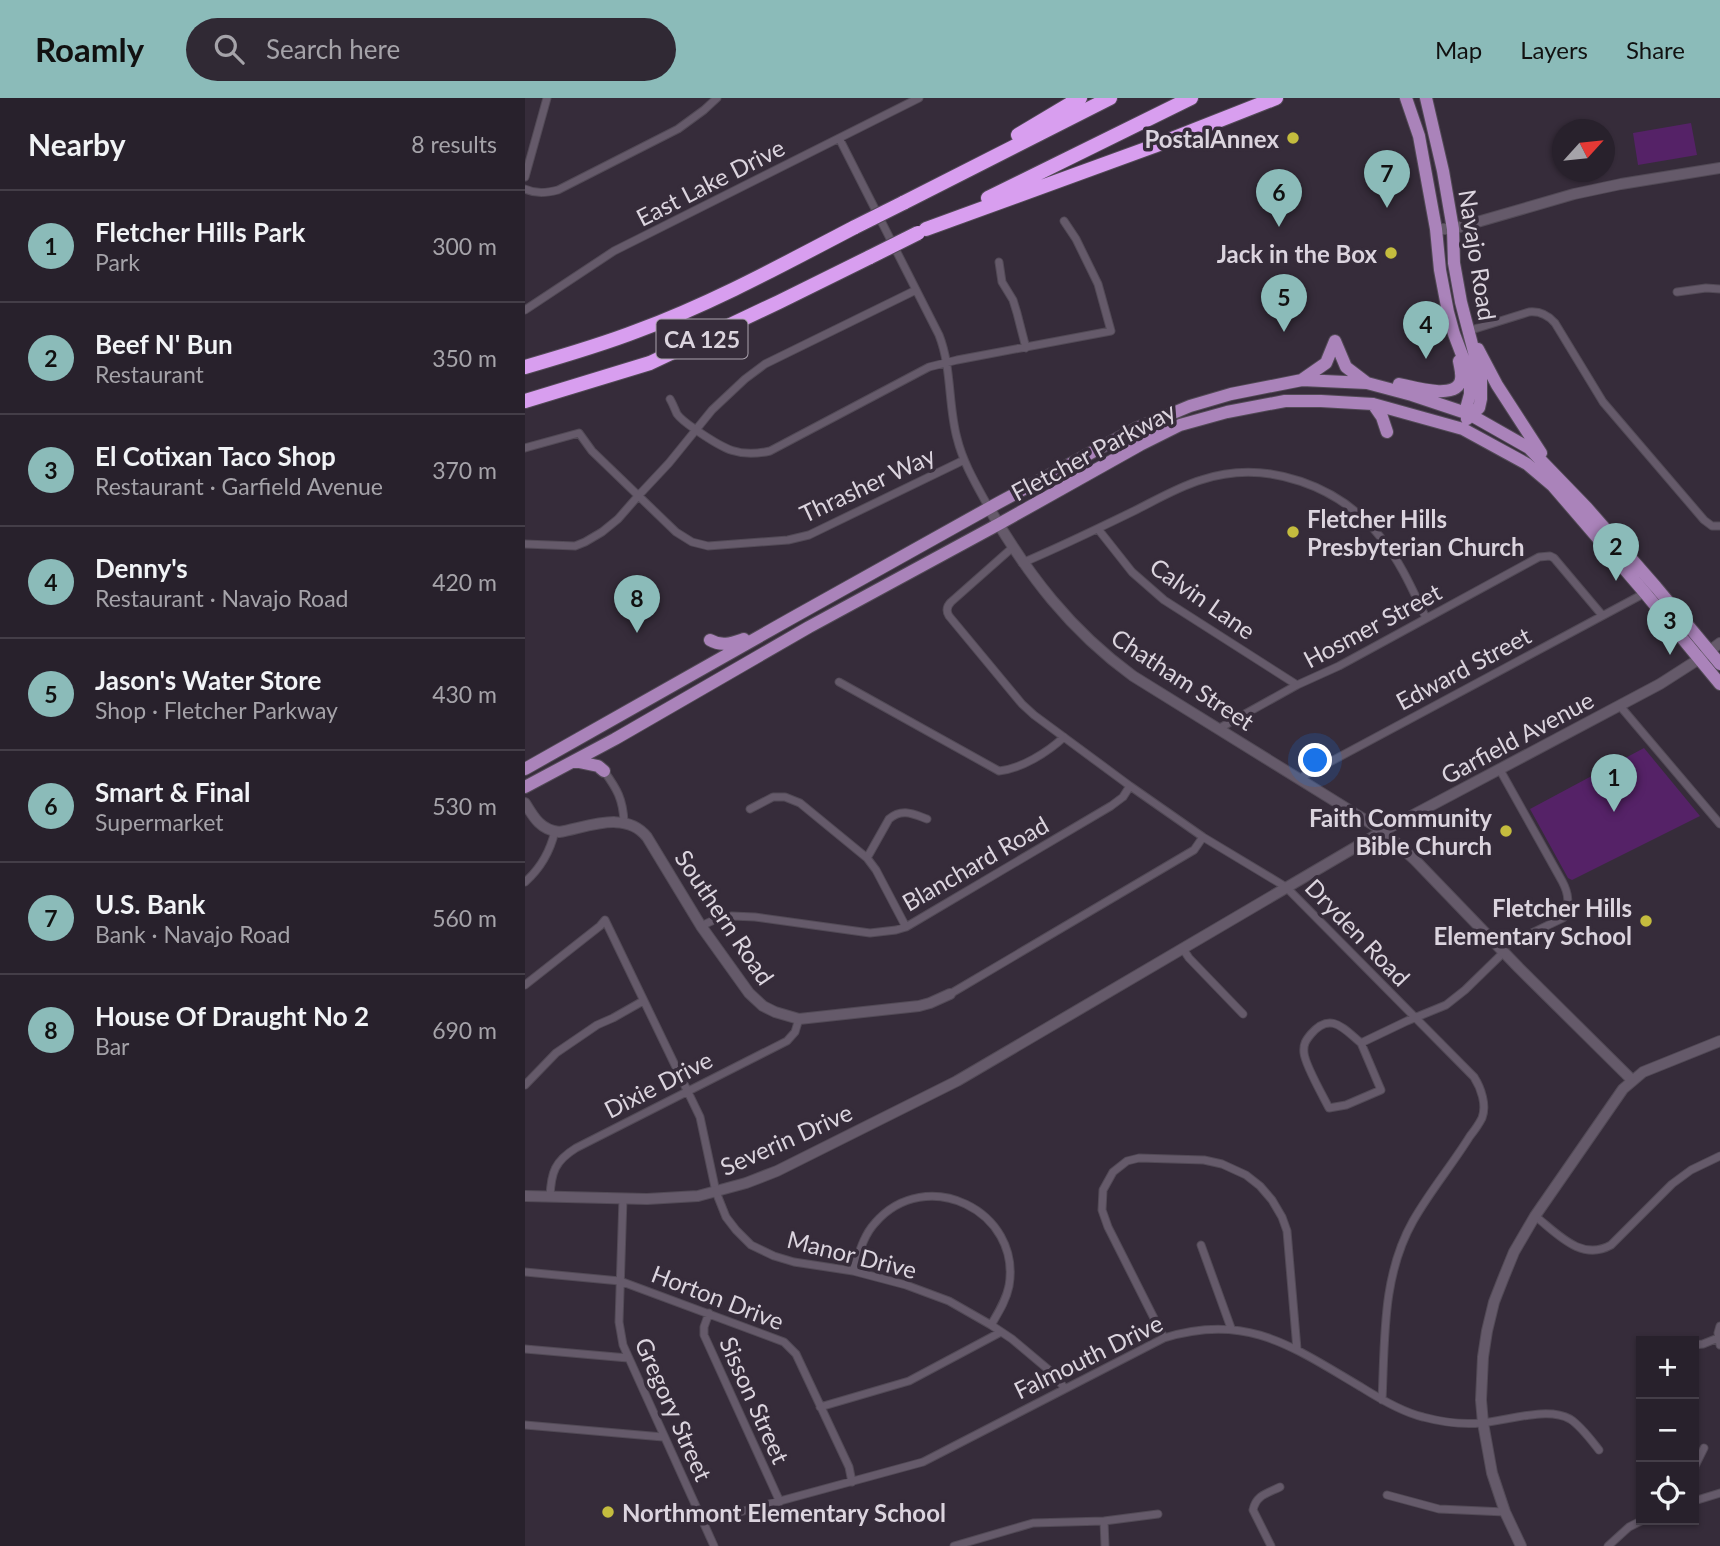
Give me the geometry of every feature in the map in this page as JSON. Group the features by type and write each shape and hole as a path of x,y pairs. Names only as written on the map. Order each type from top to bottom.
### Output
{"highway":[{"path":"937,186 1080,98"},
{"name":"CA 125","path":"525,367 638,331 708,302 1110,98"},
{"name":"CA 125","path":"525,401 650,363 1191,98"},
{"path":"922,231 1276,98"}],"main road":[{"name":"Navajo Road","path":"1406,98 1419,136 1436,229 1440,270 1454,334 1470,376 1471,394 1467,405 1469,414 1463,429"},
{"name":"Navajo Road","path":"1426,98 1453,229 1454,263 1481,379 1479,408 1469,414"},
{"path":"1468,331 1503,395 1534,444 1560,478"},
{"path":"1302,380 1326,363 1335,341 1346,367 1367,383 1394,383 1429,391 1454,389 1461,381 1461,376 1454,334"},
{"name":"Fletcher Parkway","path":"525,769 989,508 1137,428 1190,406 1231,394 1302,380 1367,383 1412,396 1469,414 1529,448 1560,478 1720,664"},
{"name":"Fletcher Parkway","path":"525,788 809,627 1140,445 1180,425 1227,412 1285,401 1373,404 1463,429 1527,464 1553,486 1645,593 1709,651 1720,684"},
{"path":"1373,404 1382,417 1387,432"},
{"path":"1645,593 1654,592 1668,607 1671,606"},
{"path":"710,640 716,644 728,644 765,634"},
{"path":"604,771 603,760 608,742"},
{"path":"574,761 598,766 604,771"}],"street":[{"path":"525,177 547,98"},
{"path":"525,189 547,193 558,190 678,129 717,98"},
{"name":"East Lake Drive","path":"525,310 614,251 919,98"},
{"name":"Chatham Street","path":"839,138 939,335 946,363 956,437 964,460 1012,548 1068,619 1108,657 1133,676 1383,831 1415,860 1632,1080"},
{"path":"1436,229 1453,229 1574,194 1720,168"},
{"path":"670,399 678,416 723,448 733,452 757,454 770,451 929,368 1111,331 1098,284 1064,221"},
{"path":"999,262 1002,282 1013,300 1025,348"},
{"path":"1677,292 1720,289"},
{"path":"525,544 566,547 580,544 601,532 618,519 669,463 695,429 745,379 765,364 916,290"},
{"path":"1468,331 1529,312 1549,316 1603,402 1703,520 1712,526 1720,526"},
{"name":"Thrasher Way","path":"525,448 579,433 592,451 676,532 686,540 708,546 787,540 809,535 964,460"},
{"path":"1022,563 1181,488 1213,476 1259,473 1293,479 1328,492 1349,506 1367,522 1395,558 1426,618"},
{"name":"Calvin Lane","path":"1098,529 1132,572 1164,600 1297,685"},
{"name":"Dryden Road","path":"1012,548 951,602 947,609 949,616 1022,705 1203,837 1286,887 1474,1077 1481,1091 1482,1118 1401,1244 1388,1290 1382,1400"},
{"name":"Hosmer Street","path":"1218,729 1539,557 1554,558 1602,615"},
{"name":"Edward Street","path":"1300,778 1645,593"},
{"name":"Garfield Avenue","path":"1042,1032 1383,831 1660,684 1709,651"},
{"path":"839,682 999,771 1013,769 1064,737"},
{"path":"1620,706 1720,824"},
{"path":"1361,1043 1439,1009 1465,990 1503,950 1563,918 1569,899 1568,893 1500,770"},
{"path":"525,803 541,826 555,831 624,822 622,800 604,771"},
{"name":"Blanchard Road","path":"701,926 732,916 870,933 906,927 1111,806 1123,797 1130,786"},
{"path":"750,808 773,797 795,800 867,858 906,927"},
{"path":"867,858 889,819 894,815 907,812 927,819"},
{"name":"Southern Road","path":"624,822 639,829 647,837 701,926 753,998 769,1009 799,1018 930,1003 950,994 1194,850 1203,837"},
{"path":"525,883 546,857 555,831"},
{"name":"Manor Drive","path":"525,985 605,920 700,1117 716,1192 726,1217 736,1230 751,1245 774,1256 906,1284 949,1301 1001,1332 1056,1376 1064,1388"},
{"path":"1182,949 1243,1014"},
{"path":"525,1086 556,1053 597,1025 643,1001"},
{"name":"Dixie Drive","path":"550,1197 556,1165 564,1155 787,1041 795,1032 799,1018"},
{"path":"1324,1023 1336,1023 1361,1043 1381,1090 1346,1105 1329,1108 1304,1055 1304,1043 1314,1030 1324,1023"},
{"name":"Severin Drive","path":"525,1196 647,1199 698,1196 746,1183 777,1171 957,1081 1042,1032"},
{"path":"1521,1546 1505,1512 1492,1473 1483,1423 1483,1357 1494,1302 1514,1252 1535,1216 1623,1089 1643,1072 1720,1041"},
{"path":"1535,1216 1574,1247 1585,1251 1602,1249 1611,1245 1681,1177 1720,1156"},
{"path":"1164,1338 1102,1210 1102,1196 1109,1177 1122,1164 1139,1158 1204,1160 1222,1164 1246,1175 1270,1197 1282,1217 1289,1240 1297,1349"},
{"path":"853,1271 867,1235 888,1211 902,1202 920,1197 943,1196 960,1200 982,1213 995,1226 1008,1256 1008,1290 991,1325"},
{"name":"Gregory Street","path":"623,1198 620,1281 620,1330 623,1345 714,1546"},
{"path":"1201,1245 1231,1328"},
{"name":"Horton Drive","path":"525,1272 620,1281 784,1342 796,1354 849,1467 852,1482"},
{"name":"Sisson Street","path":"709,1313 704,1335 780,1502"},
{"path":"1699,1344 1719,1342 1720,1325"},
{"name":"Falmouth Drive","path":"703,1522 923,1462 1164,1338 1203,1329 1231,1328 1268,1336 1297,1349 1382,1400 1420,1417 1466,1424 1548,1413 1562,1416 1572,1420 1599,1450"},
{"path":"820,1407 909,1381 1001,1332"},
{"path":"525,1349 628,1357"},
{"path":"525,1425 663,1437"},
{"path":"1697,1462 1704,1448"},
{"path":"1271,1546 1252,1510 1258,1498 1280,1487"},
{"path":"1699,1498 1720,1493"},
{"path":"1387,1495 1439,1509 1505,1512"},
{"path":"954,1546 1033,1524 1104,1521 1158,1514"},
{"path":"1104,1521 1105,1546"},
{"path":"1608,1546 1636,1524"}],"shaded area":[{"path":"1691,123 1697,155 1638,165 1633,133"},
{"path":"1644,748 1700,816 1572,880 1568,878 1530,809"}],"place":[{"name":"PostalAnnex","path":"1293,138"},
{"name":"U.S. Bank","path":"1387,208"},
{"name":"Smart & Final","path":"1279,227"},
{"name":"Jack in the Box","path":"1391,253"},
{"name":"Jason's Water Store","path":"1284,332"},
{"name":"Denny's","path":"1426,359"},
{"name":"Fletcher Hills Presbyterian Church","path":"1293,532"},
{"name":"Beef N' Bun","path":"1616,581"},
{"name":"House Of Draught No 2","path":"637,633"},
{"name":"El Cotixan Taco Shop","path":"1670,655"},
{"name":"Fletcher Hills Park","path":"1614,812"},
{"name":"Faith Community Bible Church","path":"1506,831"},
{"name":"Fletcher Hills Elementary School","path":"1646,921"},
{"name":"Northmont Elementary School","path":"608,1512"}]}
